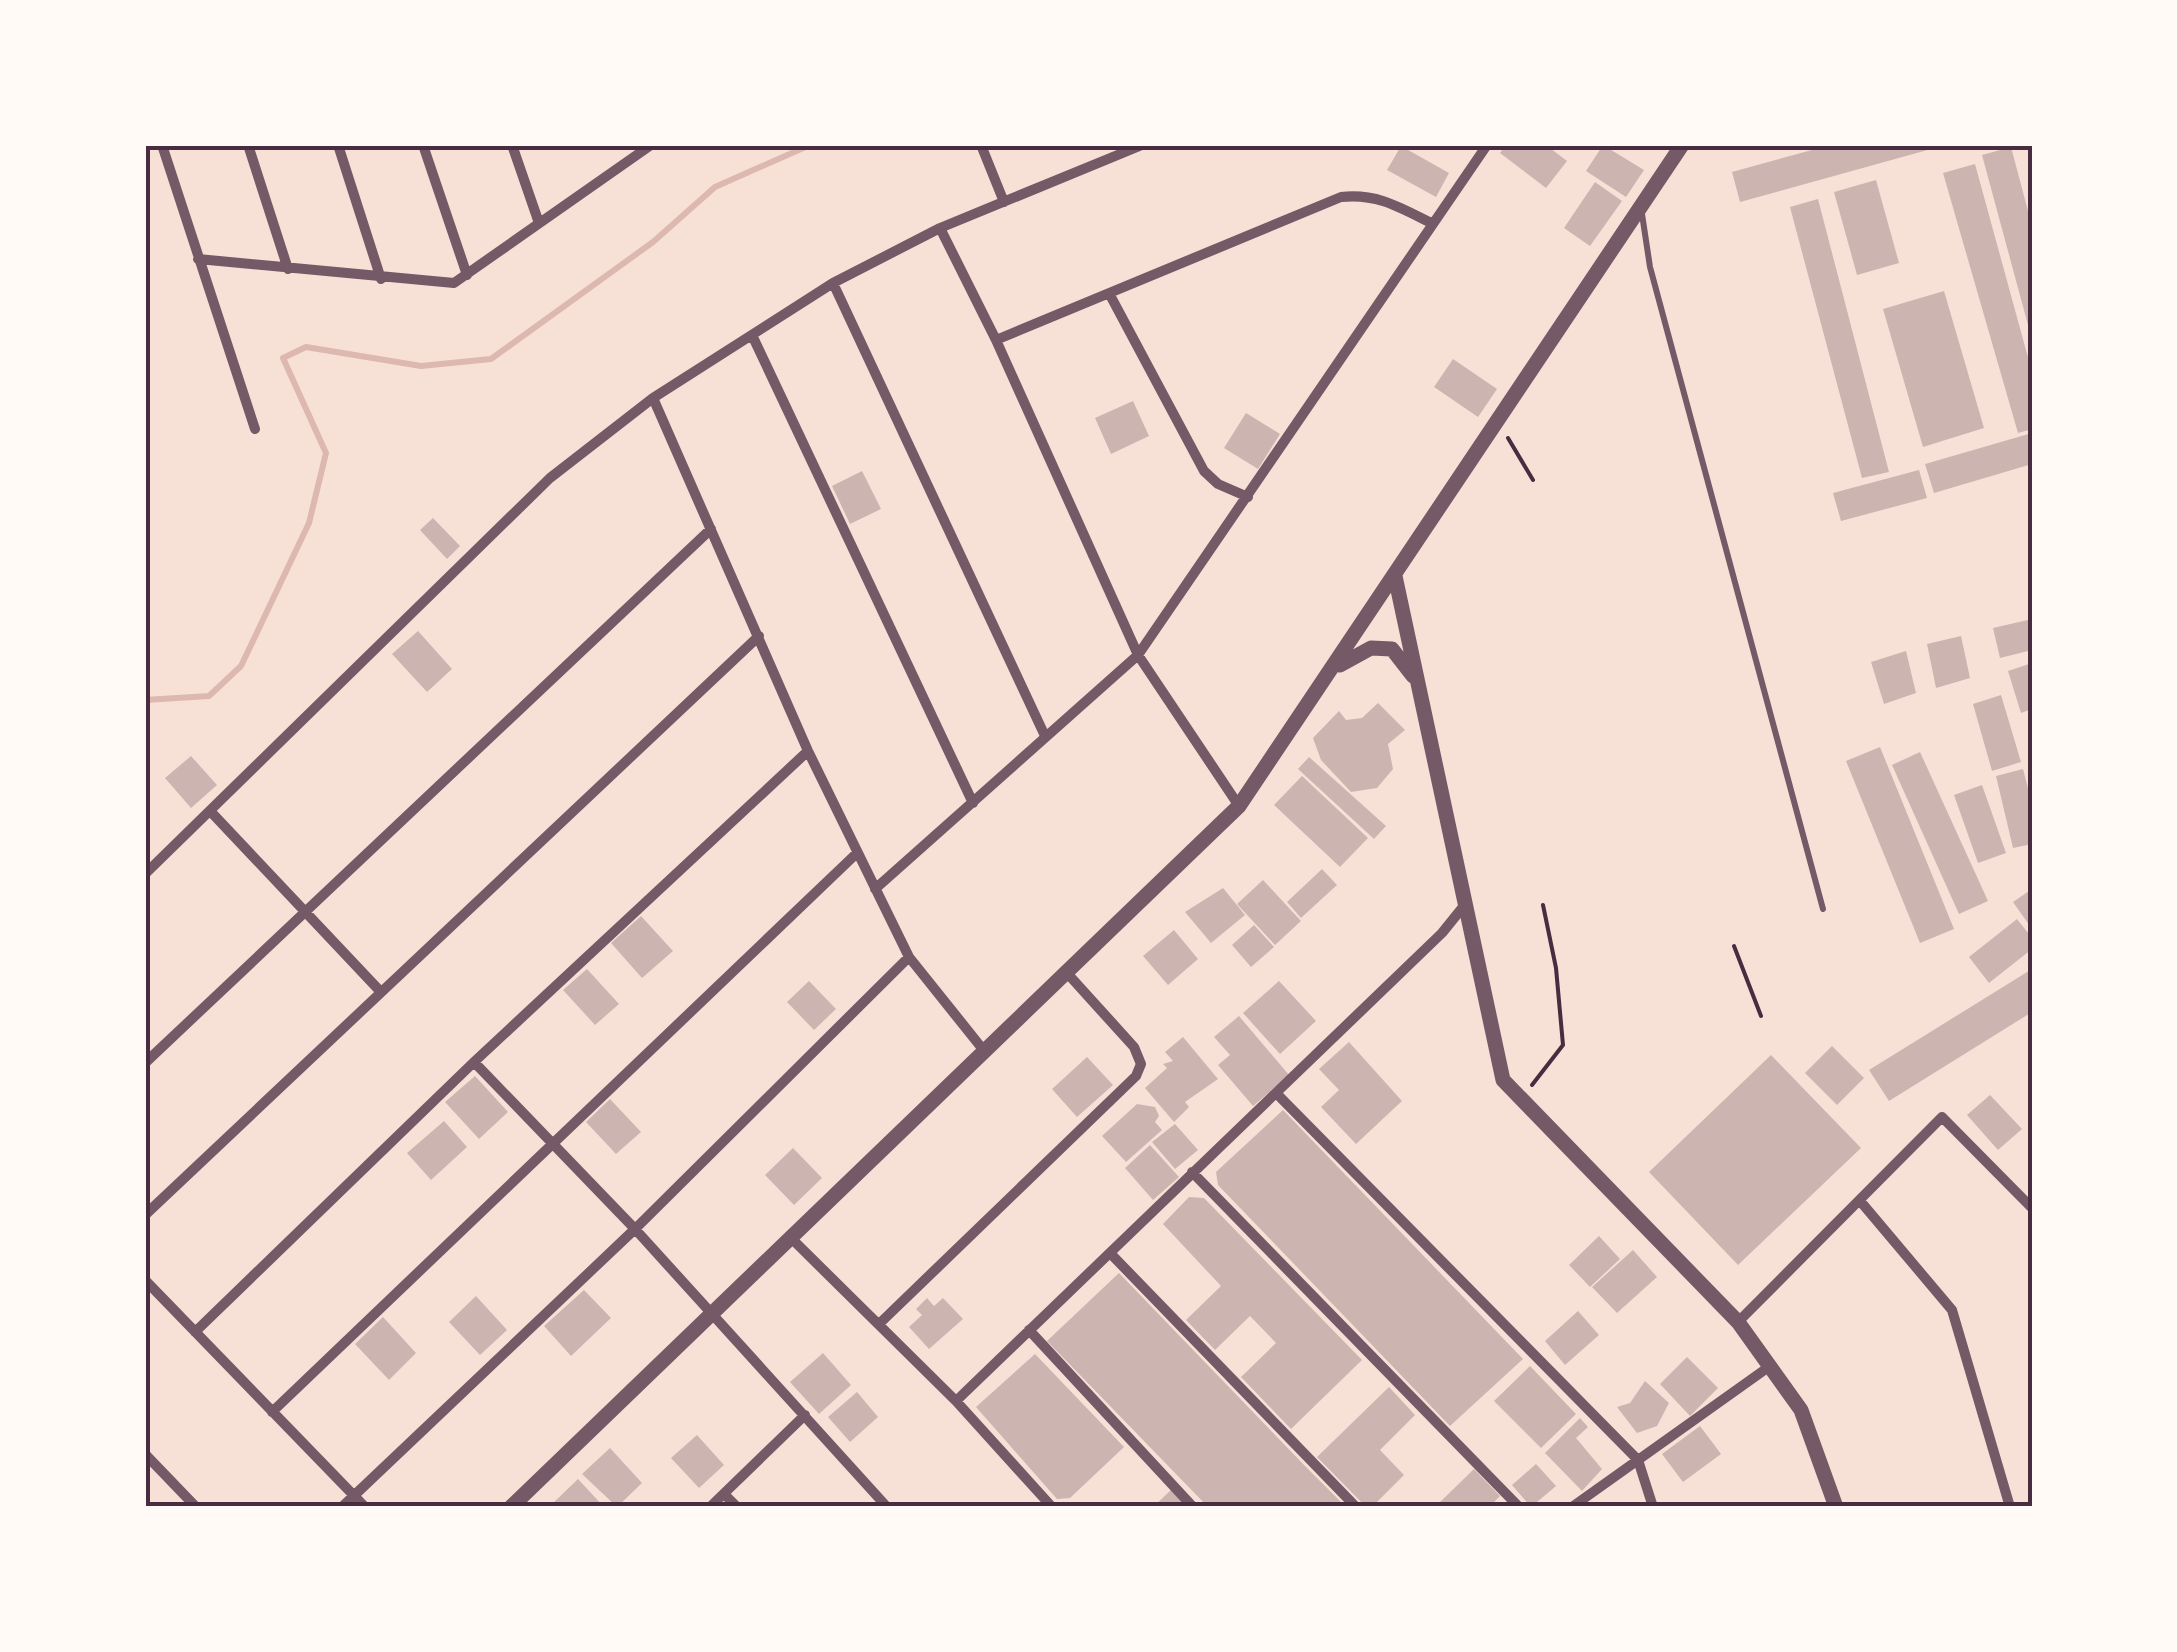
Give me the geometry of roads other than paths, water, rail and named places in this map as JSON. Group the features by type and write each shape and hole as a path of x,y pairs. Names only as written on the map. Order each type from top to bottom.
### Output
{"street":[{"path":"162,145 255,430"},
{"path":"248,145 288,269"},
{"path":"338,145 381,280"},
{"path":"423,145 467,275"},
{"path":"512,145 540,223"},
{"path":"198,259 381,280 454,283 651,145"},
{"path":"981,145 1004,202"},
{"path":"145,874 212,813 550,478 652,398 833,284 940,228 1142,145"},
{"path":"875,889 1138,655 1487,145"},
{"path":"511,1507 1239,806 1682,145"},
{"path":"996,340 1341,197 1367,195 1386,200 1433,224"},
{"path":"940,228 996,340 1138,655 1239,806"},
{"path":"833,284 1045,736"},
{"path":"1110,294 1204,471 1218,484 1248,497"},
{"path":"752,336 973,803"},
{"path":"652,398 808,751 909,957 985,1052"},
{"path":"145,1063 711,529"},
{"path":"1395,576 1497,1063 1518,1098 1738,1322 1812,1431 1836,1507"},
{"path":"145,1215 379,990 759,636"},
{"path":"1330,674 1349,656 1370,648 1392,649 1408,666 1418,688"},
{"path":"195,1332 474,1062 808,751"},
{"path":"212,813 379,990"},
{"path":"272,1412 857,853"},
{"path":"956,1401 1278,1094 1442,933 1463,907"},
{"path":"342,1507 636,1229 909,957"},
{"path":"878,1324 1136,1076 1141,1064 1134,1047 1067,973"},
{"path":"474,1062 636,1229 886,1507"},
{"path":"1278,1094 1638,1460 1653,1507"},
{"path":"1738,1322 1862,1202 1942,1116 2032,1208"},
{"path":"1192,1172 1518,1507"},
{"path":"1862,1202 1952,1310 2010,1507"},
{"path":"791,1238 956,1401 1052,1507"},
{"path":"1110,1252 1356,1507"},
{"path":"145,1280 365,1507"},
{"path":"1029,1330 1193,1507"},
{"path":"1572,1507 1770,1366"},
{"path":"710,1507 805,1415"},
{"path":"145,1454 196,1507"},
{"path":"724,1494 737,1507"}],"lane":[{"path":"1640,208 1650,267 1823,909"}],"waterway":[{"path":"145,700 209,696 241,666 309,523 326,453 283,358 306,347 421,366 491,359 653,242 715,187 810,145"}]}
